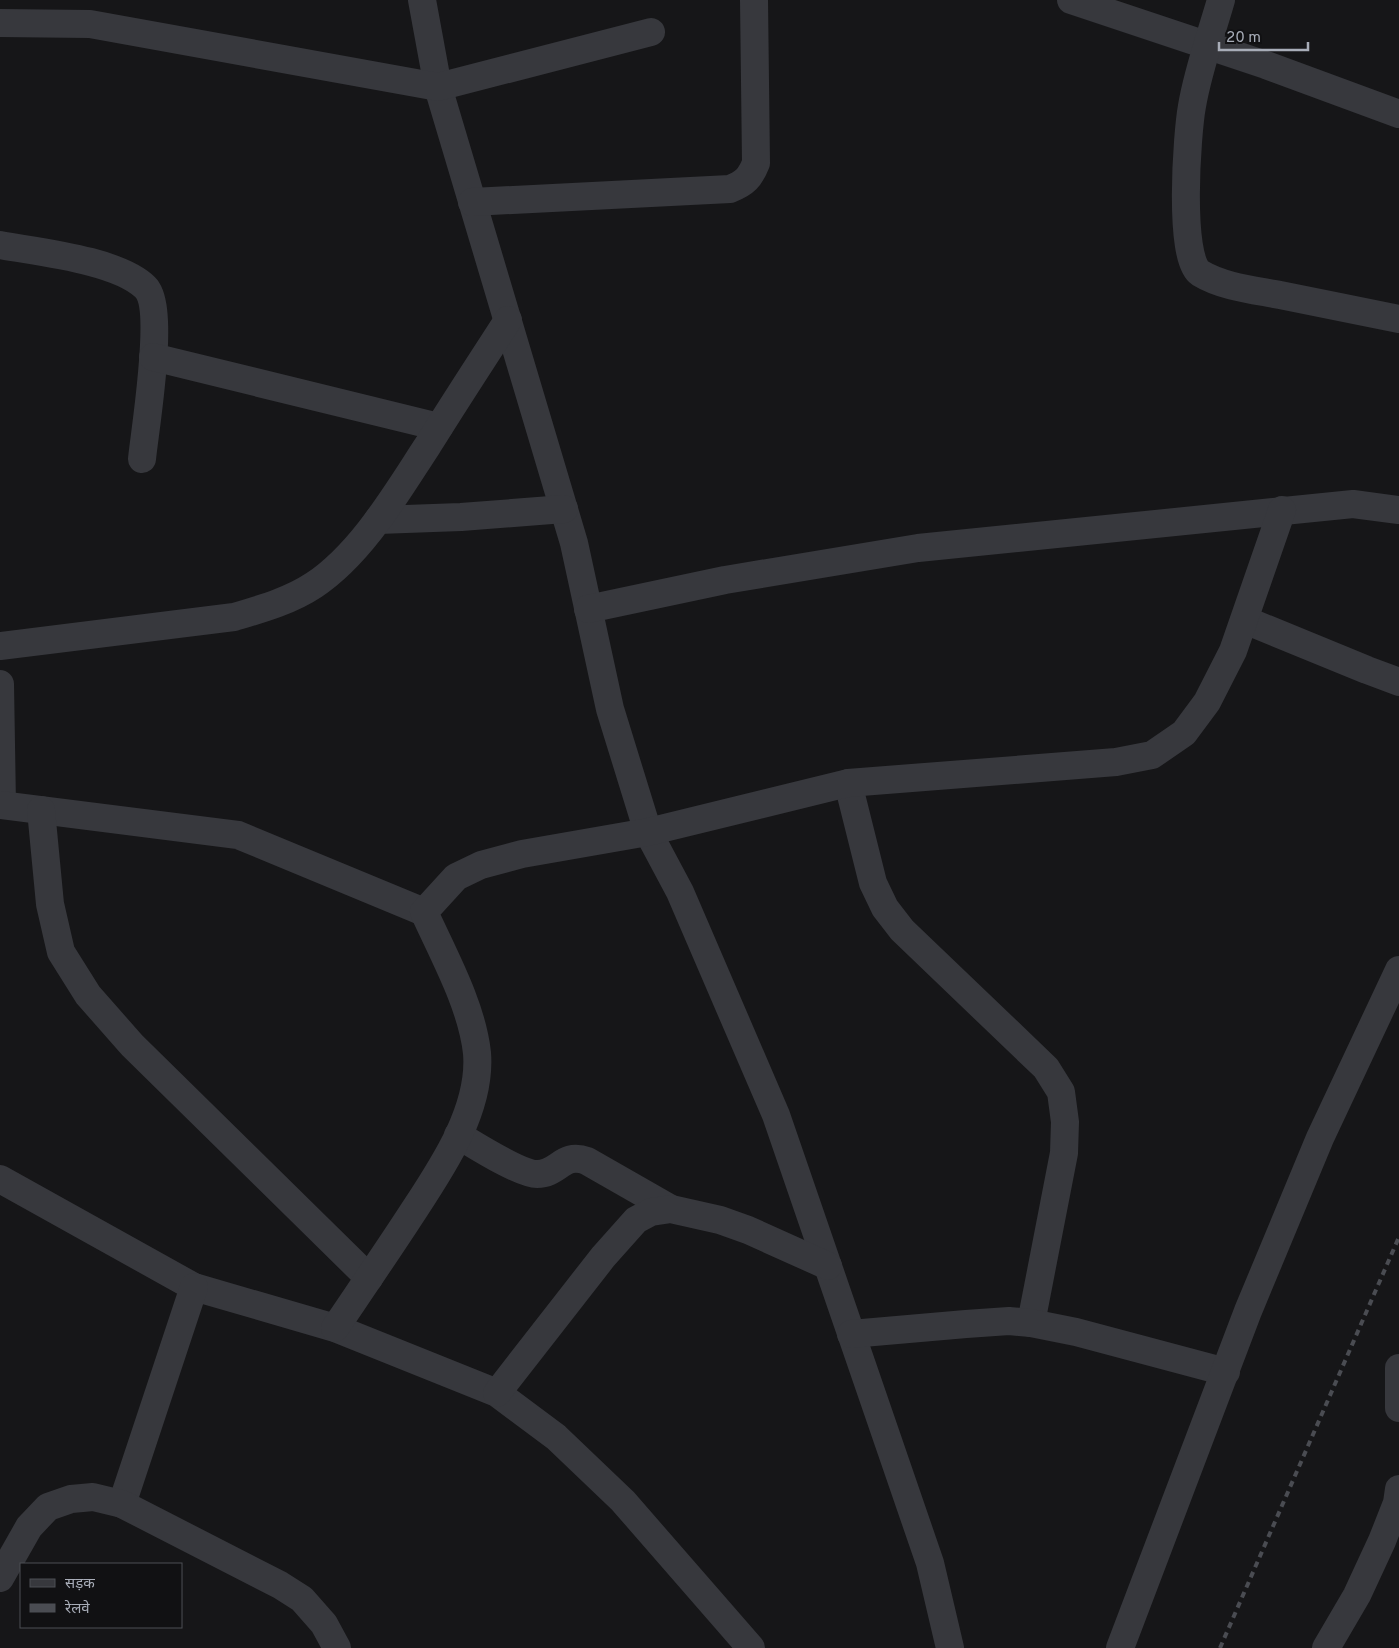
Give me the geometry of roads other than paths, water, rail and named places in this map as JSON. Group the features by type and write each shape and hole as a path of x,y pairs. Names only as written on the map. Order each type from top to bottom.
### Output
{"street":[{"path":"422,0 438,87 564,509 610,709 648,832 680,892 776,1115 930,1564 950,1648"},
{"path":"472,202 730,189 742,184 751,175 756,163 754,0"},
{"path":"1071,0 1208,46 1399,114"},
{"path":"1221,0 1192,106 1189,133 1186,214 1187,238 1193,264 1198,272 1240,287 1399,319"},
{"path":"0,23 90,24 438,87 651,32"},
{"path":"0,245 77,259 109,268 133,278 147,288 155,319 153,357 142,459"},
{"path":"0,646 234,617 288,599 314,585 337,567 378,520 508,320"},
{"path":"153,357 439,427"},
{"path":"588,609 725,580 918,548 1353,504 1399,510"},
{"path":"378,520 461,518 564,509"},
{"path":"424,912 456,877 481,865 522,854 648,832 848,783 1116,762 1152,755 1184,733 1207,702 1233,651 1282,510"},
{"path":"1244,620 1399,682"},
{"path":"0,684 1,805 238,836 424,912 470,1016 477,1052 478,1072 472,1099 446,1160 334,1328"},
{"path":"848,783 873,883 885,908 902,930 1046,1068 1061,1092 1065,1122 1064,1153 1031,1323"},
{"path":"41,810 50,904 61,952 88,995 132,1046 369,1278"},
{"path":"1120,1648 1248,1311 1320,1138 1399,970"},
{"path":"458,1135 524,1172 545,1173 572,1158 579,1158 671,1209 720,1220 748,1230 828,1266"},
{"path":"0,1179 194,1287 334,1328 497,1393 556,1437 623,1501 751,1648"},
{"path":"497,1393 603,1257 636,1220 650,1212 671,1209"},
{"path":"122,1504 194,1287"},
{"path":"851,1334 1009,1321 1031,1323 1076,1332 1226,1372"},
{"path":"1399,1368 1399,1408"},
{"path":"1326,1648 1362,1586 1396,1503 1399,1489"},
{"path":"0,1578 29,1527 48,1507 71,1499 93,1497 122,1504 302,1599 324,1624 337,1648"}],"railway":[{"path":"1220,1648 1399,1237"}]}
